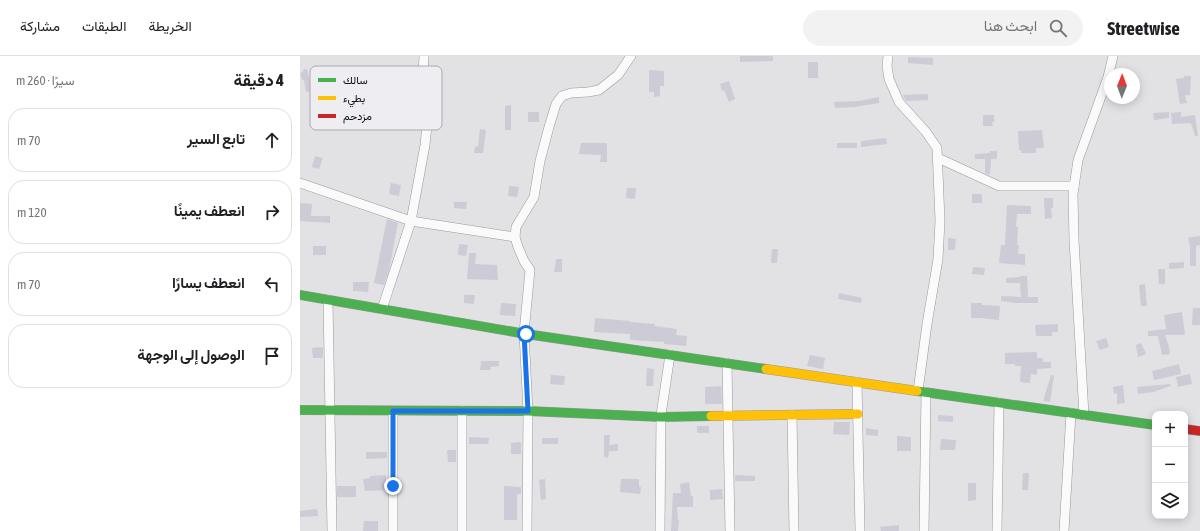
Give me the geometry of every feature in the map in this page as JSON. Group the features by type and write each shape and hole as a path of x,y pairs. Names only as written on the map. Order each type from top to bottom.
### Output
{"street":[{"path":"423,66 424,56"},
{"path":"527,531 528,411 524,333 530,270 515,238 516,227 534,197 540,161 556,104 562,96 571,93 599,90 618,75 631,56"},
{"path":"888,56 887,66 889,79 899,102 912,115 937,148 938,158 940,221 938,259 927,324 922,392 924,531"},
{"path":"1084,415 1074,240 1073,194 1078,160 1108,77 1112,56"},
{"path":"382,309 411,221 426,130"},
{"path":"938,158 999,186 1074,186"},
{"path":"300,183 411,221 515,238"},
{"path":"300,295 524,333 1071,414 1152,425"},
{"path":"328,300 332,531"},
{"path":"660,531 661,417 670,355"},
{"path":"727,363 730,531"},
{"path":"857,382 860,531"},
{"path":"997,531 999,403"},
{"path":"300,410 528,411 661,417 858,414"},
{"path":"393,411 393,531"},
{"path":"462,411 462,531"},
{"path":"1064,531 1071,414"},
{"path":"792,415 794,531"},
{"path":"1188,429 1200,431"}],"building":[{"path":"740,56 773,56 773,61 740,62"},
{"path":"908,57 933,58 933,65 908,63"},
{"path":"808,62 818,62 818,78 808,78"},
{"path":"307,69 310,82 310,91 306,92 304,80 302,80 300,73 303,72 303,70"},
{"path":"649,70 664,71 664,86 660,86 660,96 654,97 654,92 649,92"},
{"path":"1184,76 1191,76 1190,95 1185,95 1187,103 1180,104 1176,79 1184,78"},
{"path":"729,81 735,99 729,102 724,90 722,91 720,84"},
{"path":"928,94 928,100 906,101 903,95"},
{"path":"879,97 879,103 855,107 835,108 834,102 859,101"},
{"path":"511,105 511,130 505,130 505,106"},
{"path":"528,112 539,112 539,122 528,122"},
{"path":"1169,112 1169,118 1154,120 1153,113"},
{"path":"1181,112 1181,117 1195,115 1198,136 1195,136 1191,123 1172,124 1171,113"},
{"path":"983,115 994,115 994,122 992,122 993,126 983,126"},
{"path":"480,129 486,130 483,153 474,153 475,146 478,147"},
{"path":"1042,130 1044,148 1036,148 1036,153 1021,153 1021,150 1019,150 1018,131"},
{"path":"886,138 887,144 861,147 861,141"},
{"path":"581,143 607,143 607,162 600,162 601,155 579,154"},
{"path":"837,143 857,143 857,148 837,148"},
{"path":"990,151 997,151 997,159 991,159 990,175 985,173 985,159 975,159 975,154 990,153"},
{"path":"315,156 323,158 319,169 312,167"},
{"path":"391,183 401,185 399,196 389,194"},
{"path":"509,186 519,187 517,197 508,196"},
{"path":"627,188 636,188 635,199 626,198"},
{"path":"972,194 982,194 982,203 972,203"},
{"path":"1044,198 1053,198 1053,208 1051,208 1052,218 1045,219"},
{"path":"454,202 467,202 466,209 454,208"},
{"path":"300,203 312,204 311,216 330,216 330,223 300,221"},
{"path":"1007,205 1031,206 1031,214 1017,214 1016,227 1018,227 1018,254 1025,254 1025,265 999,263 1001,245 1005,245"},
{"path":"387,219 398,223 389,270 384,285 374,283"},
{"path":"1200,236 1200,245 1196,246 1196,266 1190,266 1190,246 1188,238"},
{"path":"948,238 956,239 955,250 948,250"},
{"path":"459,244 468,245 466,256 458,255"},
{"path":"313,246 326,246 326,255 313,255"},
{"path":"772,249 778,249 777,263 771,263"},
{"path":"469,253 476,253 475,264 497,265 498,280 467,279"},
{"path":"556,259 562,259 562,272 554,272"},
{"path":"1184,262 1184,268 1169,269 1169,263"},
{"path":"973,267 985,268 984,275 972,274"},
{"path":"1158,269 1165,269 1165,284 1159,284"},
{"path":"1027,276 1028,297 1038,297 1038,303 1001,301 1001,296 1021,297 1020,283 1006,283 1006,278"},
{"path":"353,282 369,282 368,292 353,291"},
{"path":"1145,284 1147,306 1141,306 1139,285"},
{"path":"839,293 862,298 861,303 838,299"},
{"path":"464,295 475,295 474,304 464,303"},
{"path":"501,303 516,304 515,316 500,315"},
{"path":"971,303 1000,306 999,320 971,318"},
{"path":"1193,308 1200,308 1200,325 1192,325"},
{"path":"1182,312 1185,335 1165,335 1170,354 1162,355 1158,336 1148,336 1148,331 1166,329 1164,315"},
{"path":"595,318 655,324 655,326 677,329 676,335 687,336 686,346 664,344 664,342 630,340 630,334 594,332"},
{"path":"1058,324 1058,332 1052,332 1052,336 1036,336 1035,325"},
{"path":"1106,338 1109,347 1100,350 1096,341"},
{"path":"1141,343 1146,354 1138,357 1136,345"},
{"path":"323,347 323,358 313,358 312,348"},
{"path":"1037,352 1037,358 1043,358 1043,362 1051,362 1051,368 1037,369 1037,375 1031,374 1030,383 1020,382 1021,366 1015,366 1015,364 1005,364 1005,353"},
{"path":"810,355 825,358 823,369 807,366"},
{"path":"481,361 499,361 499,366 490,367 491,370 480,370"},
{"path":"1179,364 1181,374 1154,380 1152,371"},
{"path":"647,368 654,369 653,386 646,386"},
{"path":"1190,374 1192,384 1178,387 1176,377"},
{"path":"551,375 565,376 564,385 550,384"},
{"path":"1051,375 1054,376 1050,402 1043,401"},
{"path":"1170,384 1171,386 1153,392 1138,394 1137,387"},
{"path":"1123,385 1125,403 1117,404 1117,393 1114,394 1113,387"},
{"path":"721,386 722,404 705,404 705,387"},
{"path":"938,415 953,416 953,422 938,421"},
{"path":"834,422 850,422 849,435 833,434"},
{"path":"697,426 709,426 709,433 697,433"},
{"path":"866,428 878,430 878,436 866,435"},
{"path":"604,435 610,435 609,445 618,444 618,451 609,451 608,458 604,457"},
{"path":"897,436 911,437 911,451 897,451"},
{"path":"469,437 489,438 488,444 469,444"},
{"path":"542,438 558,438 558,444 542,444"},
{"path":"941,439 956,440 955,450 940,450"},
{"path":"521,442 521,454 511,454 511,443"},
{"path":"447,450 456,450 456,462 448,462"},
{"path":"366,452 387,452 387,458 366,459"},
{"path":"1023,473 1029,473 1028,490 1022,490"},
{"path":"386,475 386,490 365,491 363,479 370,478 370,476"},
{"path":"735,475 755,476 755,481 735,481"},
{"path":"545,479 546,499 541,500 539,480"},
{"path":"621,479 639,479 639,487 641,487 640,494 620,492"},
{"path":"689,482 691,496 693,496 693,507 677,507 679,520 678,531 671,531 673,493 681,493 680,484"},
{"path":"968,483 976,483 976,500 968,501"},
{"path":"337,486 356,486 356,497 337,497"},
{"path":"504,486 521,487 521,494 517,494 517,520 504,520"},
{"path":"722,489 723,499 710,500 710,490"},
{"path":"317,509 318,516 300,517 300,511"},
{"path":"364,521 378,521 378,531 363,531"},
{"path":"899,525 899,531 881,531 880,527"}],"traffic: fast":[{"path":"300,295 526,334 766,369"},
{"path":"917,391 1152,425"},
{"path":"300,410 528,411 661,417 711,416"}],"traffic: slow":[{"path":"766,369 917,391"},
{"path":"711,416 858,414"}],"traffic: jam":[{"path":"1188,429 1200,431"}],"route":[{"path":"393,486 393,411 528,411 524,333 526,334"}]}
